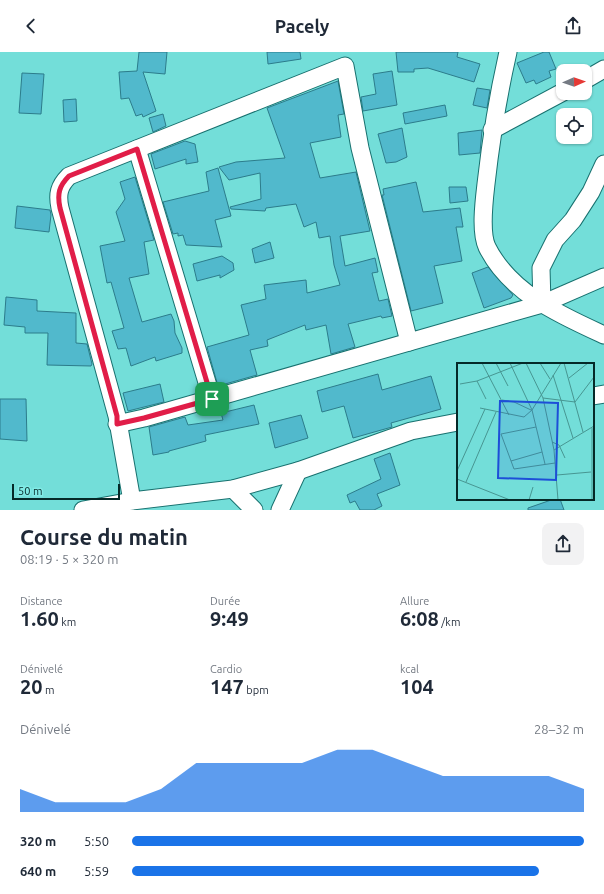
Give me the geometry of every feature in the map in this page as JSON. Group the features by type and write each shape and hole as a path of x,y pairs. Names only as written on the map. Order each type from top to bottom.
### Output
{"street":[{"path":"508,52 492,130 483,223 486,246 511,281 542,304 560,315 604,335"},
{"path":"132,501 117,424 117,416 60,208 58,190 69,176 345,66 360,148 409,342"},
{"path":"592,76 604,69"},
{"path":"492,130 556,96"},
{"path":"137,149 212,399"},
{"path":"542,304 541,268 555,240 572,220 591,192 604,164"},
{"path":"117,424 212,399 542,304 604,277"},
{"path":"594,396 604,394"},
{"path":"83,510 132,501 233,489 298,471 411,431 457,422"},
{"path":"280,510 298,471"},
{"path":"233,489 254,510"}],"building":[{"path":"139,52 167,52 165,74 143,72 156,111 143,117 142,114 136,116 129,98 121,99 119,72 137,71"},
{"path":"267,52 300,52 301,59 268,64"},
{"path":"396,52 458,52 457,57 480,64 474,82 428,68 414,69 414,72 398,72"},
{"path":"544,52 549,52 556,69 549,71 551,77 536,84 534,80 526,83 517,63"},
{"path":"392,71 397,105 363,111 361,97 376,94 373,74"},
{"path":"22,73 44,74 41,114 19,113"},
{"path":"338,81 344,114 338,115 341,137 310,143 320,178 356,172 370,231 340,236 345,266 375,258 378,272 372,273 379,301 388,299 392,316 382,318 381,316 348,324 355,347 331,354 326,325 306,330 305,325 267,340 268,346 250,350 257,375 218,386 207,347 249,335 241,305 266,299 264,285 306,280 307,293 340,285 334,265 330,236 319,238 316,222 304,227 296,204 266,208 265,211 231,209 230,207 261,199 260,173 229,180 219,167 236,162 285,158 267,108"},
{"path":"477,88 490,90 487,108 473,105"},
{"path":"76,99 77,121 64,122 63,100"},
{"path":"445,105 447,116 405,124 403,113"},
{"path":"163,114 166,126 153,132 149,118"},
{"path":"402,128 407,157 396,162 386,163 378,134"},
{"path":"482,130 480,153 459,155 458,133"},
{"path":"185,141 195,144 198,162 186,164 186,159 155,169 151,154"},
{"path":"218,168 231,216 215,220 222,247 186,245 183,235 178,236 178,233 173,234 163,202 209,191 206,172"},
{"path":"135,177 154,240 144,242 149,274 129,278 142,322 171,314 174,321 175,333 182,348 182,353 156,361 155,357 131,366 126,348 118,349 112,331 124,328 111,282 107,283 100,246 125,241 116,212 125,199 120,182"},
{"path":"416,182 423,212 460,208 463,227 456,227 462,261 434,266 443,303 411,311 382,195 384,195 383,189"},
{"path":"449,187 466,187 468,201 450,203"},
{"path":"17,206 50,210 51,215 49,232 15,228"},
{"path":"270,242 274,258 255,263 252,249"},
{"path":"222,256 233,263 234,270 220,278 220,275 197,281 193,264"},
{"path":"488,267 513,295 511,298 484,308 472,273"},
{"path":"6,297 37,300 37,311 76,313 76,343 87,344 92,364 91,366 47,365 48,333 25,333 25,327 4,325"},
{"path":"378,374 382,390 431,376 441,409 391,423 392,427 353,438 344,406 322,412 317,391"},
{"path":"160,384 164,402 128,411 123,393"},
{"path":"0,399 26,399 27,441 0,439"},
{"path":"254,405 259,424 205,435 206,441 153,455 149,427 185,417 188,425 223,420 221,413"},
{"path":"301,415 308,438 275,448 269,423"},
{"path":"390,453 400,485 377,494 382,506 374,510 360,510 355,501 350,503 347,495 381,479 374,459"},
{"path":"551,500 560,500 564,510 528,510 528,508"}],"route":[{"path":"137,149 212,399 117,424 117,416 60,208 58,190 69,176 137,149"}]}
